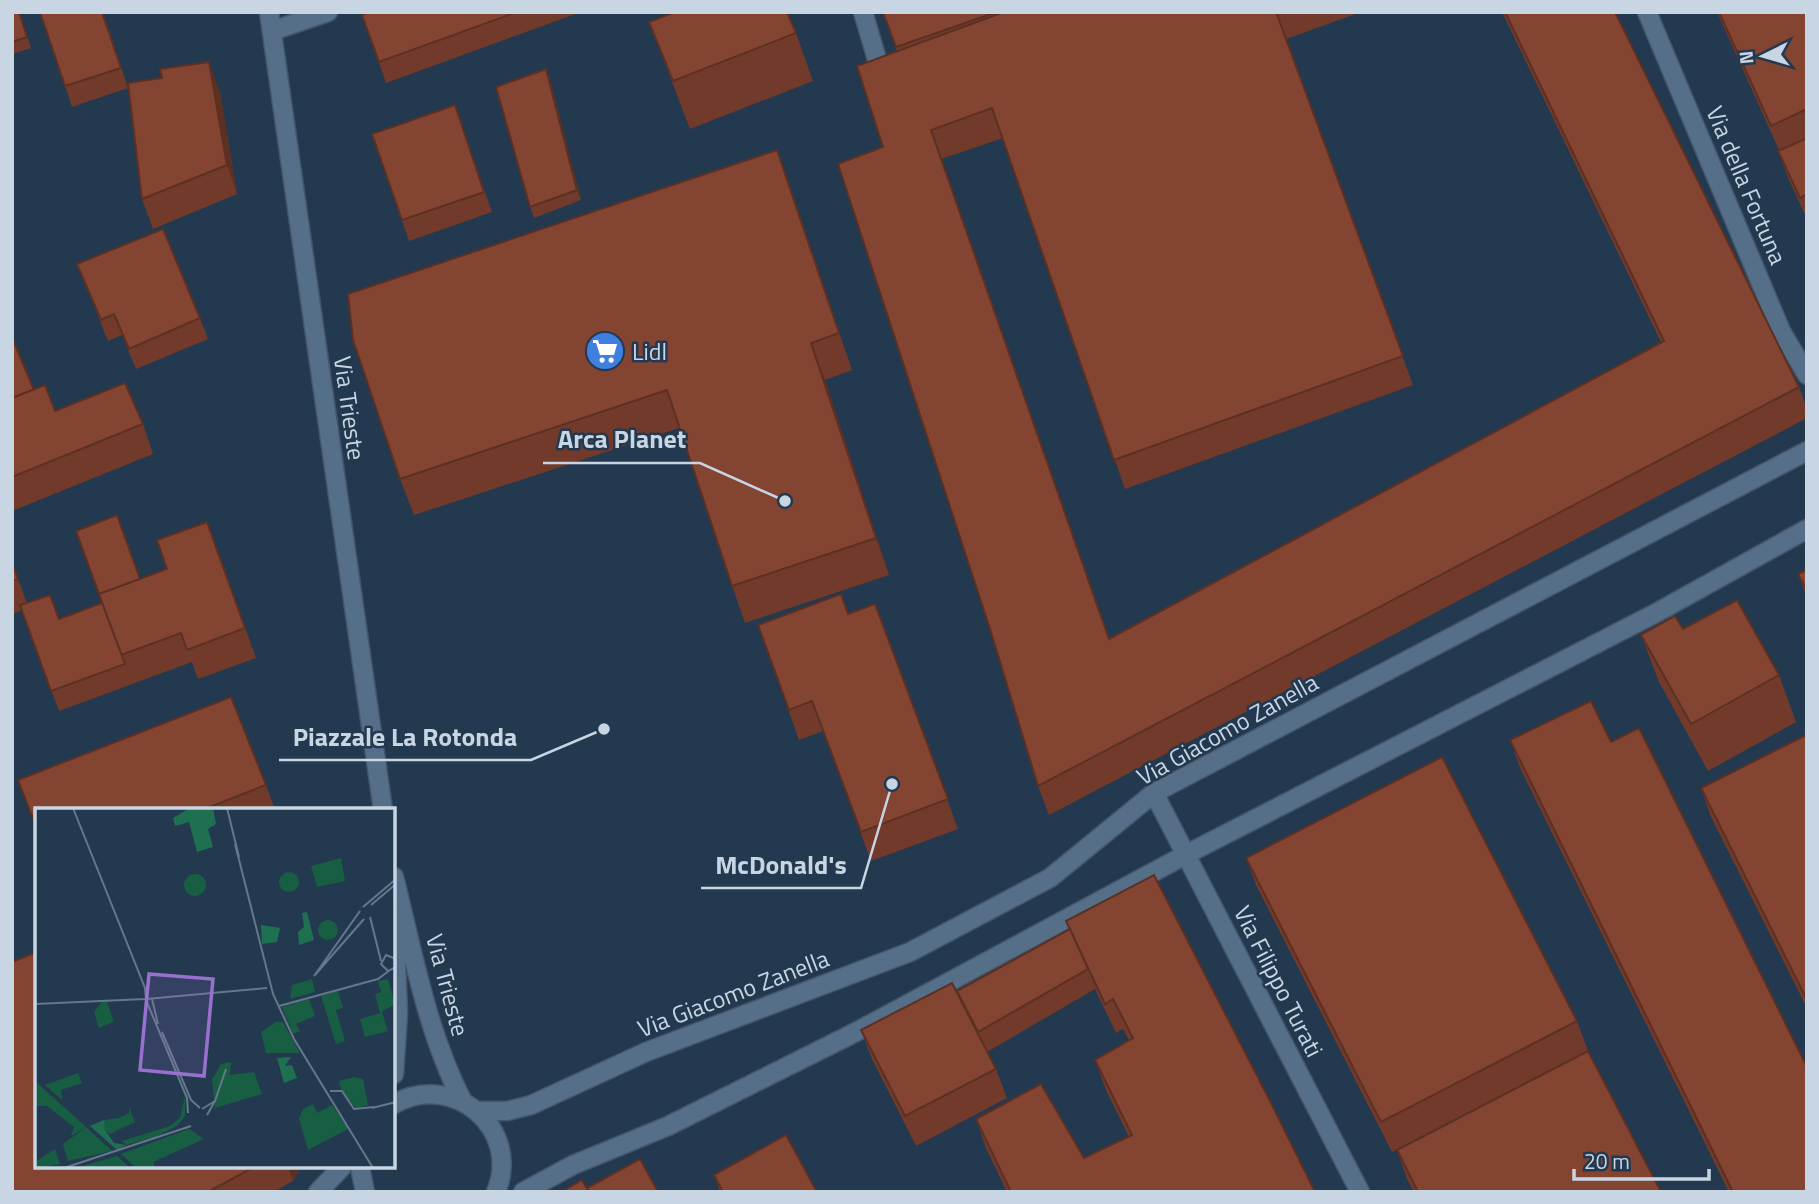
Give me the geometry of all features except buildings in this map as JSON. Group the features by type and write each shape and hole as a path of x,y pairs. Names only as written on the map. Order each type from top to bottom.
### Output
{"street":[{"name":"Via Trieste","path":"269,12 383,808"},
{"path":"272,31 328,12"},
{"path":"863,12 881,73"},
{"name":"Via della Fortuna","path":"1647,12 1782,331 1807,374"},
{"name":"Via Giacomo Zanella","path":"396,1103 424,1094 448,1096 469,1106 507,1111 531,1105 646,1052 910,952 1050,878 1154,793 1807,451"},
{"path":"523,1192 573,1165 668,1126 855,1033 1187,854 1656,612 1807,529"},
{"name":"Via Filippo Turati","path":"1154,793 1360,1192"},
{"name":"Via Trieste","path":"396,885 434,1031 449,1076 469,1106 492,1128 500,1151 501,1175 496,1192"},
{"name":"Via Trieste","path":"396,964 396,1044"},
{"path":"318,1192 340,1169"},
{"path":"359,1169 365,1192"}],"place":[{"name":"Lidl","path":"605,351"},
{"name":"Arca Planet","path":"785,501"},
{"name":"Piazzale La Rotonda","path":"604,729"},
{"name":"McDonald's","path":"892,784"}]}
